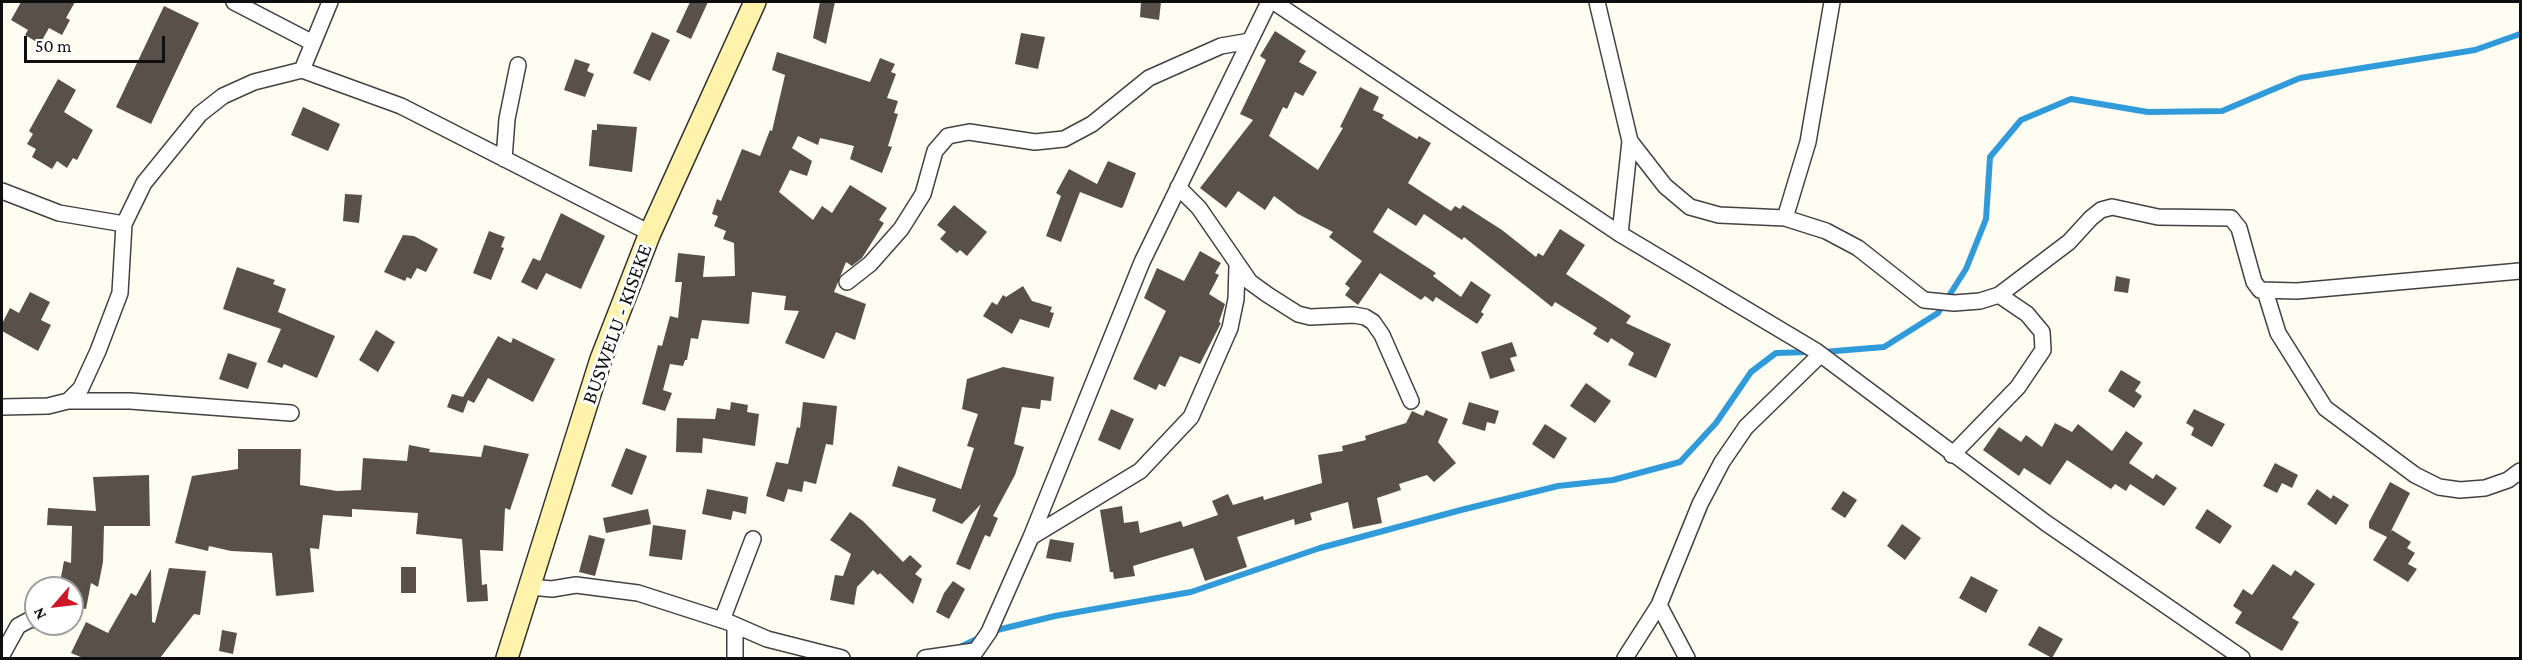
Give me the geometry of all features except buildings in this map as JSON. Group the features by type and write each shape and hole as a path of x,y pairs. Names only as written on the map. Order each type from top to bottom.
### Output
{"main road":[{"name":"BUSWELU - KISEKE","path":"507,658 602,358 650,233 755,2"}],"street":[{"path":"234,2 313,44"},
{"path":"302,70 330,2"},
{"path":"925,658 973,655 989,632 1031,537 1142,262 1271,2 1620,234 1823,358 1952,455 2129,582 2242,658"},
{"path":"1597,2 1630,141 1620,234"},
{"path":"1785,218 1808,142 1832,2"},
{"path":"847,282 877,257 901,229 923,194 935,151 948,136 969,132 1035,142 1064,139 1087,128 1149,78 1221,46 1250,41"},
{"path":"504,159 507,119 518,65"},
{"path":"68,401 81,388 99,351 120,293 124,224 144,183 200,114 223,96 254,82 302,70 401,106 650,233"},
{"path":"1630,141 1665,186 1690,207 1719,214 1785,218 1844,239 1924,300 1954,303 1980,301 1999,295 2069,242 2101,210 2112,207 2158,217 2231,218 2245,243 2254,282 2260,290 2265,291 2297,291 2520,271"},
{"path":"1178,187 1205,216 1250,282 1298,314 1325,318 1354,315 1365,317 1373,322 1382,335 1411,401"},
{"path":"2,191 58,213 124,224"},
{"path":"1031,537 1140,471 1191,417 1230,328 1236,299 1237,266"},
{"path":"2265,291 2278,333 2325,408 2415,475 2439,487 2460,490 2485,488 2508,480 2520,471"},
{"path":"1952,455 2018,387 2043,350 2042,332 2027,314 1999,295"},
{"path":"1625,658 1659,605 1700,504 1722,462 1746,427 1823,358"},
{"path":"2,407 48,406 68,401 130,401 291,413"},
{"path":"735,658 728,623 753,539"},
{"path":"530,587 552,589 576,585 638,593 728,623 767,639 842,658"},
{"path":"1659,605 1687,658"},
{"path":"2,655 18,626 24,624"}],"waterway":[{"path":"1823,352 1884,347 1938,313 1966,269 1986,219 1990,157 2021,120 2071,99 2148,112 2222,111 2300,78 2475,50 2520,34"},
{"path":"993,631 1055,616 1191,592 1320,548 1461,510 1558,486 1613,480 1680,462 1716,423 1751,372 1776,353 1810,352"},
{"path":"960,647 981,637"}]}
